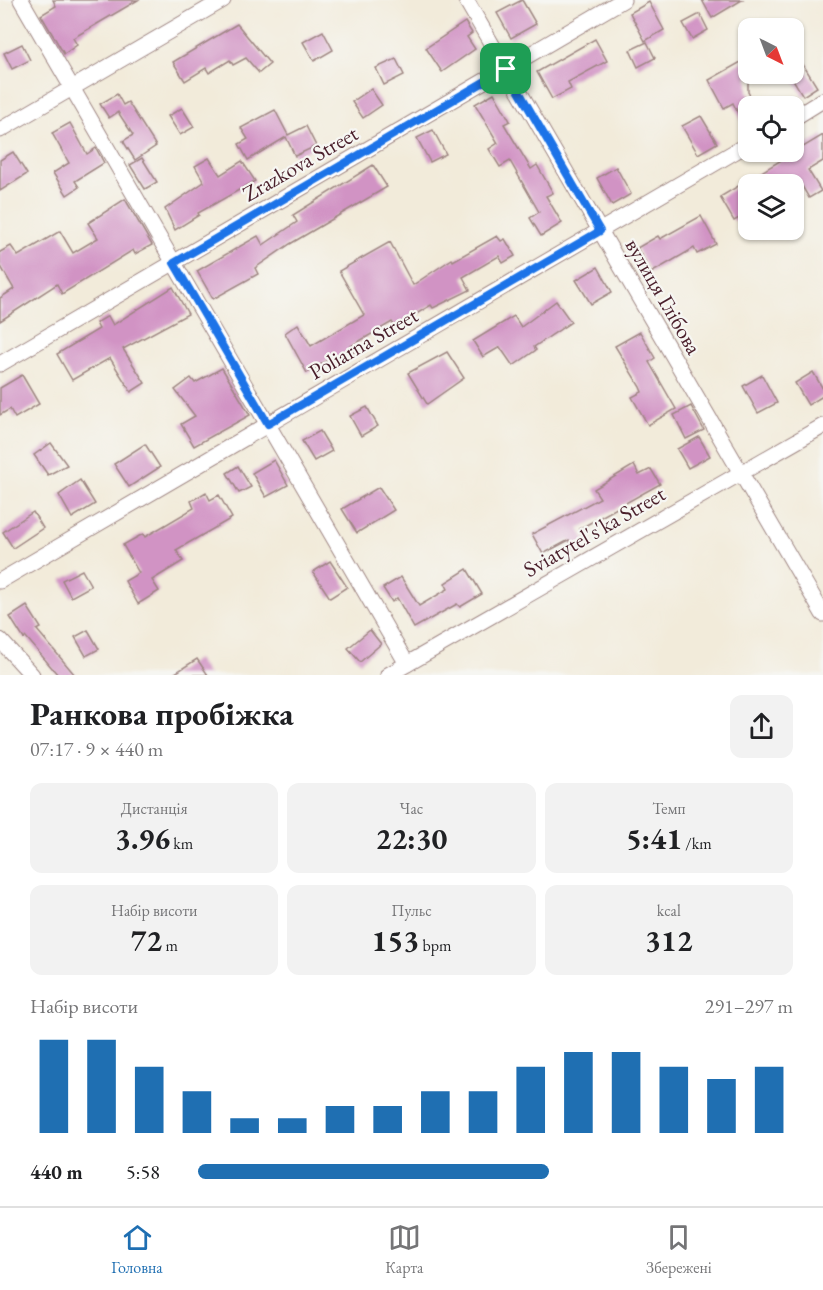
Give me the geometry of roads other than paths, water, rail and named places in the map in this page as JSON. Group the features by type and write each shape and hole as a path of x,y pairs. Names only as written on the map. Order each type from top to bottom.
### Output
{"street":[{"path":"21,0 408,664"},
{"path":"0,130 223,0"},
{"name":"вулиця Глібова","path":"465,0 823,614"},
{"name":"Zrazkova Street","path":"0,364 622,0"},
{"path":"804,112 823,100"},
{"name":"Poliarna Street","path":"0,581 738,150"},
{"name":"Sviatytel's'ka Street","path":"388,675 823,426"},
{"path":"0,640 32,675"}]}
